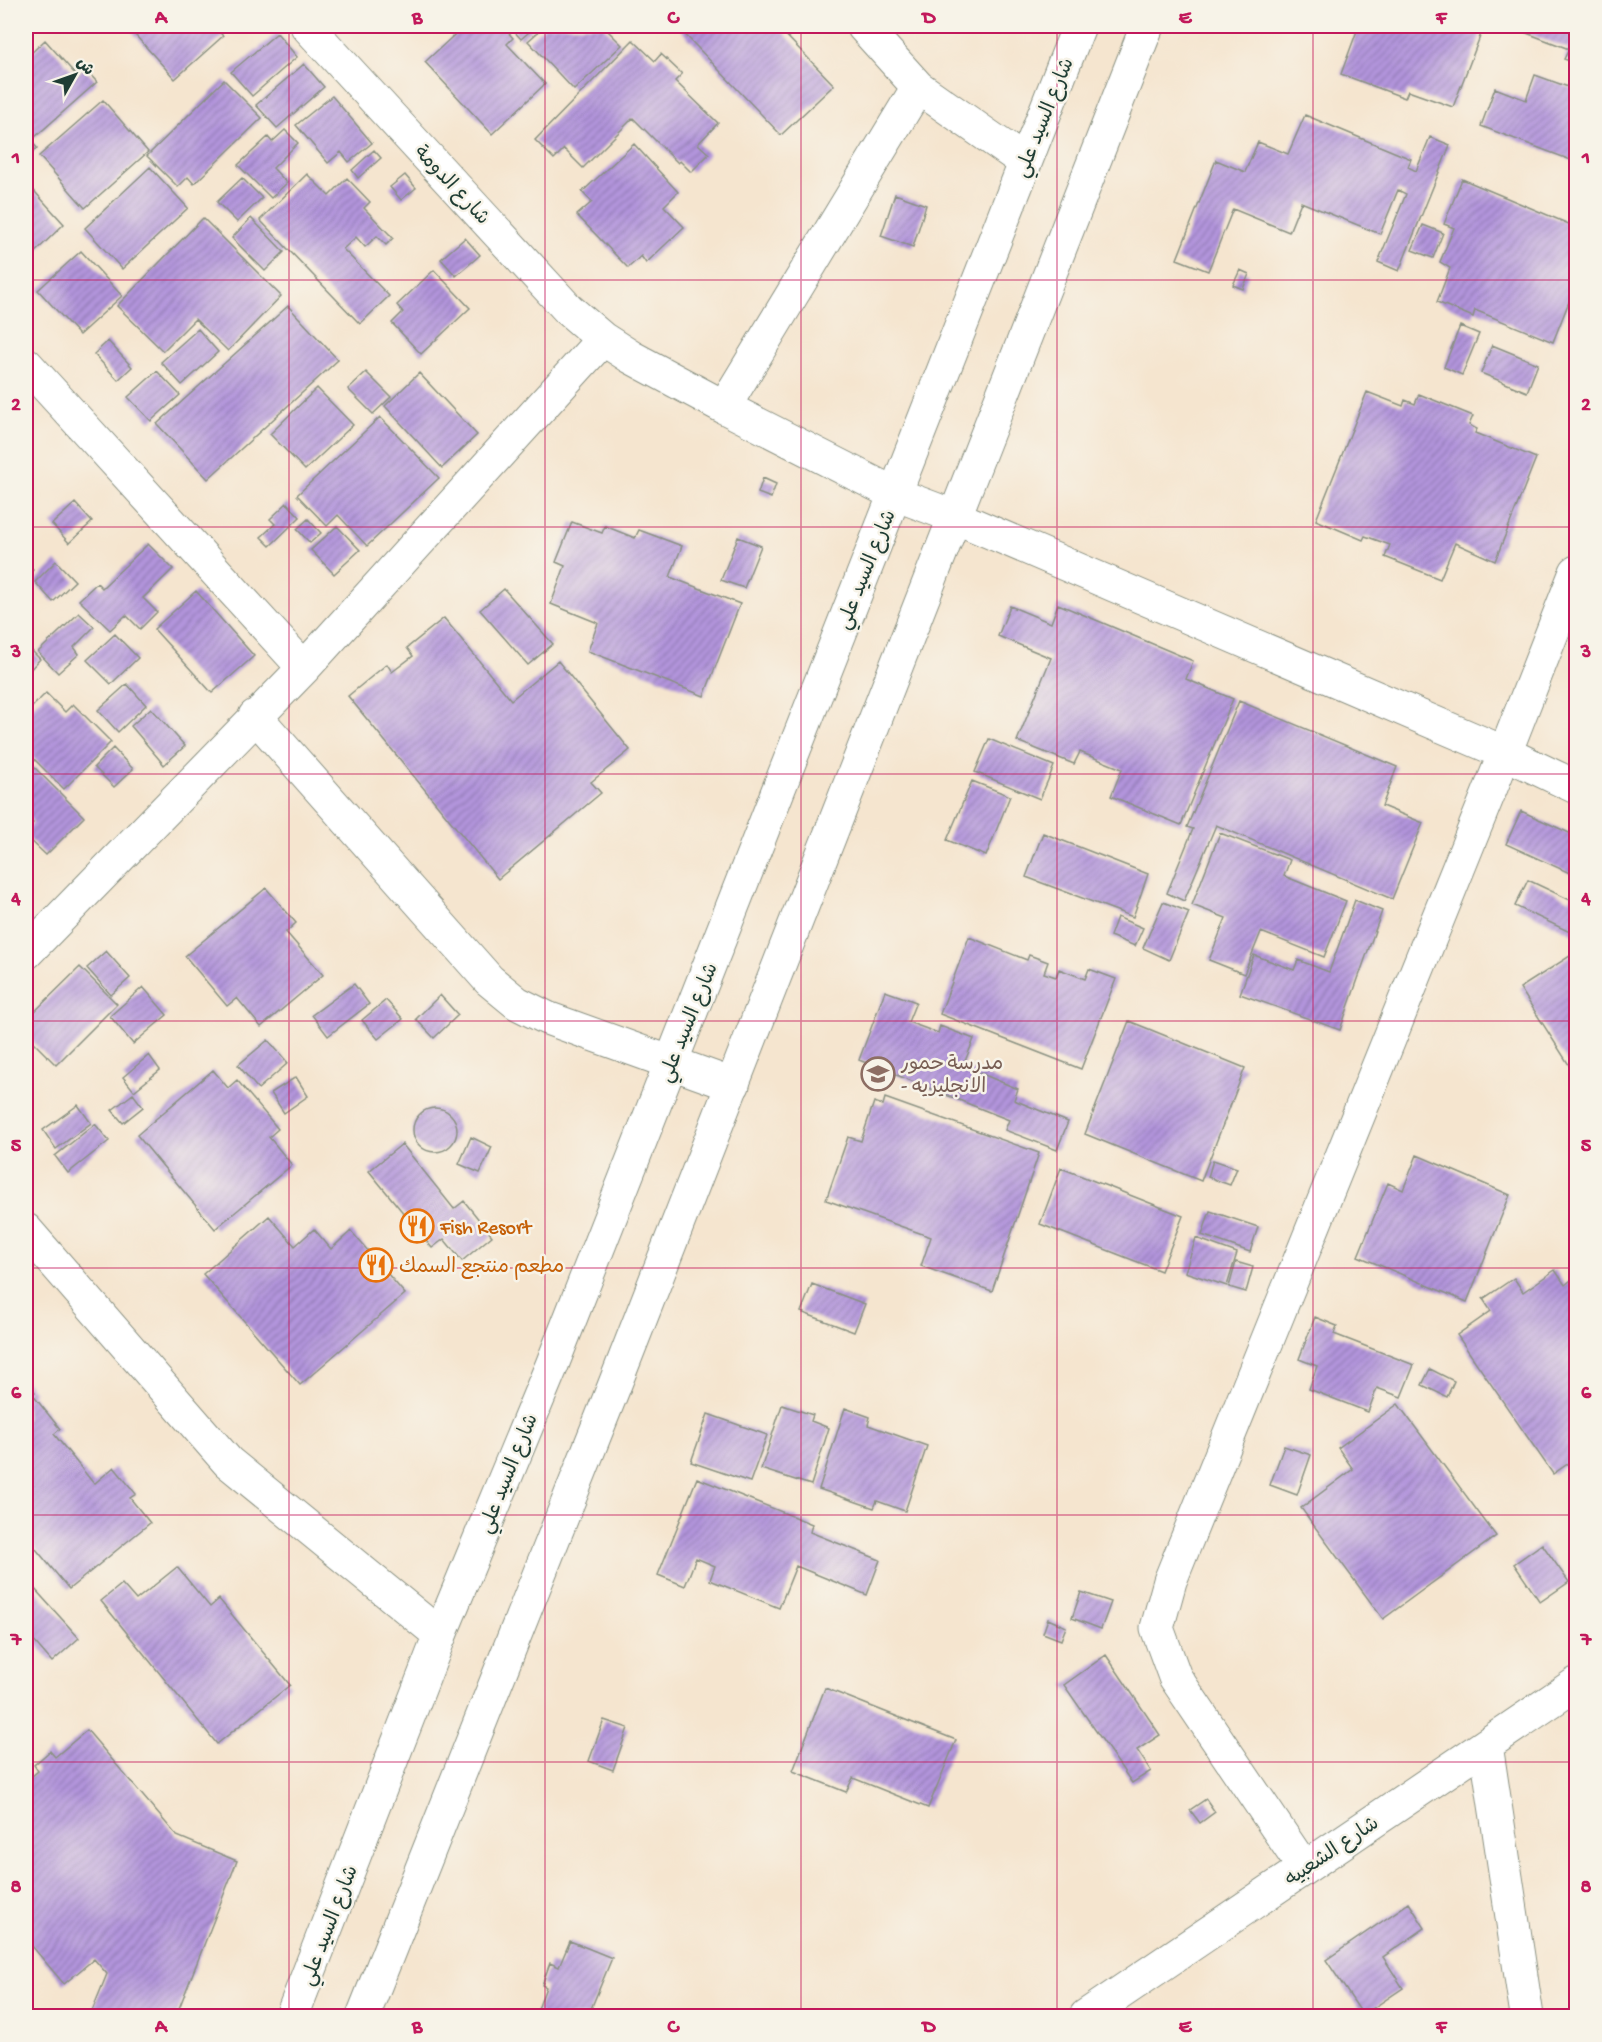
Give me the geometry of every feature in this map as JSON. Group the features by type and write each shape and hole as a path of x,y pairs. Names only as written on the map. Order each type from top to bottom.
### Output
{"street":[{"name":"شارع الدومة","path":"307,26 568,309 603,339 631,357 895,494 953,516 1505,753 1576,787"},
{"path":"863,26 918,87 1025,162"},
{"name":"شارع السيد علي","path":"292,2016 440,1635 552,1365 1079,26"},
{"path":"363,2016 733,1085 953,516 1147,26"},
{"path":"724,407 918,87"},
{"path":"31,935 304,668 603,339"},
{"path":"26,364 304,668"},
{"path":"1304,1868 1175,1677 1157,1628 1170,1581 1576,572"},
{"path":"255,716 489,980 517,1003 547,1018 733,1085"},
{"path":"26,1230 228,1462 440,1635"},
{"name":"شارع الشعبيه","path":"1086,2016 1576,1684"},
{"path":"1486,1745 1527,2016"}],"building":[{"path":"127,26 214,26 223,36 175,79"},
{"path":"464,26 502,26 513,38 507,44 545,84 492,134 425,62"},
{"path":"509,26 536,26 521,39"},
{"path":"545,26 603,26 622,45 574,90 528,41"},
{"path":"677,26 777,26 834,85 781,135"},
{"path":"1352,26 1484,26 1453,107 1408,91 1405,98 1341,74 1358,28"},
{"path":"1517,26 1576,26 1576,63 1564,59 1569,49 1516,29"},
{"path":"277,33 297,57 252,96 231,72"},
{"path":"45,40 76,75 84,68 97,82 35,137 26,126 26,58"},
{"path":"633,40 655,61 661,54 682,74 675,81 718,123 698,144 709,154 691,172 680,161 678,163 633,118 583,168 564,149 554,159 535,140"},
{"path":"304,64 324,87 277,128 256,105"},
{"path":"1535,75 1571,88 1576,75 1576,162 1481,126 1495,88 1526,100"},
{"path":"224,80 262,118 194,184 188,177 178,187 147,156"},
{"path":"332,96 372,143 349,162 341,152 328,163 296,125"},
{"path":"103,100 148,152 85,208 39,156"},
{"path":"1305,115 1411,159 1408,167 1416,171 1430,137 1450,145 1399,271 1378,262 1406,194 1398,190 1380,234 1301,202 1289,232 1233,209 1208,271 1177,259 1216,160 1245,172 1258,142 1288,154"},
{"path":"285,130 298,143 273,168 287,183 271,198 238,165 268,137 272,142"},
{"path":"26,135 37,148 26,158"},
{"path":"634,144 678,192 664,206 684,227 646,263 641,256 628,268 577,215 592,202 582,192"},
{"path":"374,150 381,158 358,178 352,170"},
{"path":"150,167 188,208 122,269 85,228"},
{"path":"307,174 329,196 347,178 370,202 364,208 393,238 386,245 377,236 365,247 356,237 343,249 389,296 360,324 260,220"},
{"path":"405,175 416,188 401,200 390,187"},
{"path":"242,178 262,198 237,222 217,202"},
{"path":"1462,179 1576,227 1576,284 1553,342 1475,310 1473,317 1437,302 1450,268 1440,262 1454,228 1444,224"},
{"path":"26,182 64,224 26,261"},
{"path":"895,194 926,205 913,247 881,236"},
{"path":"203,218 281,296 228,351 195,319 163,351 117,306"},
{"path":"251,218 284,252 265,271 232,238"},
{"path":"1423,225 1443,233 1433,258 1412,250"},
{"path":"465,238 480,255 456,276 441,259"},
{"path":"81,251 122,296 79,335 38,290"},
{"path":"434,270 470,308 421,354 392,323 403,312 397,305"},
{"path":"1240,270 1249,274 1243,289 1233,285"},
{"path":"288,306 338,360 208,479 157,424"},
{"path":"1460,326 1479,334 1462,375 1444,367"},
{"path":"198,329 218,352 182,385 161,362"},
{"path":"108,341 132,367 118,380 94,354"},
{"path":"1492,345 1538,364 1527,392 1481,373"},
{"path":"157,371 180,395 151,421 128,397"},
{"path":"366,372 391,397 373,414 348,389"},
{"path":"419,373 477,435 442,468 385,406"},
{"path":"317,388 353,425 305,470 270,434"},
{"path":"1367,392 1403,406 1405,400 1415,404 1419,394 1473,416 1469,425 1477,429 1475,433 1536,458 1495,561 1455,543 1440,579 1385,557 1390,545 1365,536 1363,540 1316,520"},
{"path":"380,417 439,478 367,546 338,515 327,526 297,495"},
{"path":"763,478 776,484 771,498 758,493"},
{"path":"75,503 92,522 69,543 52,524"},
{"path":"287,503 300,517 270,546 261,537 275,524 270,519"},
{"path":"308,519 321,533 310,543 297,529"},
{"path":"572,522 602,533 605,526 635,538 639,530 682,546 670,577 740,604 704,696 588,651 598,623 551,604 565,566 556,562"},
{"path":"337,526 360,550 334,574 311,550"},
{"path":"738,537 761,546 744,588 721,580"},
{"path":"148,544 173,569 143,598 157,612 140,629 126,615 110,630 79,600 97,583 102,588"},
{"path":"56,561 75,581 53,602 35,582"},
{"path":"26,562 33,570 26,578"},
{"path":"504,589 553,644 528,665 480,610"},
{"path":"196,591 254,656 212,693 154,629"},
{"path":"1058,604 1193,661 1186,679 1233,699 1181,825 1111,796 1122,769 1080,752 1074,764 1017,741 1051,658 998,636 1010,606 1051,623"},
{"path":"79,613 94,627 74,647 79,654 58,673 38,652"},
{"path":"444,618 511,700 558,661 630,750 591,782 601,793 498,879 348,696 387,664 392,672 413,656 407,648"},
{"path":"115,634 138,658 111,684 87,660"},
{"path":"26,645 40,659 26,674"},
{"path":"127,684 146,705 118,732 98,710"},
{"path":"46,693 65,712 73,704 111,742 64,789 26,751 26,713"},
{"path":"1239,701 1397,767 1382,806 1423,823 1392,899 1216,825 1184,901 1167,893 1193,829 1187,827"},
{"path":"151,708 185,746 164,765 131,726"},
{"path":"989,739 1054,766 1040,799 975,772"},
{"path":"113,748 133,769 114,787 94,767"},
{"path":"34,767 84,817 46,855 26,836 26,831 33,823 26,815 26,799 29,795 26,791 26,775"},
{"path":"972,781 1010,796 986,856 947,840"},
{"path":"1521,811 1576,836 1574,875 1506,844"},
{"path":"1043,833 1148,874 1133,917 1026,877"},
{"path":"1220,833 1290,860 1284,876 1346,901 1324,957 1261,932 1244,974 1209,960 1226,918 1192,905"},
{"path":"1528,880 1570,900 1576,886 1574,934 1515,906"},
{"path":"266,888 296,923 286,932 323,975 261,1027 237,998 227,1006 185,956"},
{"path":"1355,900 1382,911 1340,1030 1240,994 1254,955 1294,970 1298,960 1329,972"},
{"path":"1163,902 1189,912 1169,960 1143,948"},
{"path":"1117,917 1143,928 1135,946 1110,936"},
{"path":"969,937 1027,960 1029,955 1048,962 1044,973 1056,977 1059,969 1085,979 1089,969 1116,979 1081,1069 940,1014"},
{"path":"106,951 130,978 111,995 87,968"},
{"path":"1576,952 1576,1076 1520,988"},
{"path":"80,967 117,1004 56,1065 26,1035 26,1020"},
{"path":"354,984 369,1004 328,1036 312,1015"},
{"path":"143,987 167,1015 133,1044 110,1016"},
{"path":"885,991 916,1002 908,1022 938,1033 940,1026 974,1039 963,1066 1018,1089 1014,1100 1068,1122 1057,1150 1005,1130 1009,1120 859,1060"},
{"path":"440,995 458,1015 434,1038 416,1019"},
{"path":"386,1000 403,1019 378,1039 362,1020"},
{"path":"1129,1021 1245,1068 1201,1181 1085,1134"},
{"path":"268,1040 288,1063 258,1089 238,1065"},
{"path":"149,1055 160,1070 134,1091 123,1077"},
{"path":"213,1070 228,1088 237,1080 278,1129 269,1137 292,1165 215,1229 137,1135"},
{"path":"296,1077 308,1096 284,1113 271,1093"},
{"path":"133,1094 143,1107 123,1123 112,1110"},
{"path":"885,1098 1039,1153 992,1291 921,1266 931,1237 826,1200 848,1137 861,1141 874,1102 883,1105"},
{"path":"78,1105 91,1123 56,1149 43,1130"},
{"path":"435,1108 450,1115 457,1130 450,1145 435,1152 420,1145 413,1130 420,1115"},
{"path":"95,1124 109,1141 68,1173 55,1156"},
{"path":"471,1137 492,1147 480,1173 459,1164"},
{"path":"402,1144 454,1209 464,1201 492,1236 462,1261 444,1239 432,1248 369,1171"},
{"path":"1417,1155 1510,1195 1467,1302 1358,1256 1388,1183 1403,1190"},
{"path":"1213,1160 1237,1168 1230,1185 1208,1177"},
{"path":"1061,1168 1183,1216 1161,1271 1040,1224"},
{"path":"1210,1211 1258,1227 1250,1252 1202,1235"},
{"path":"269,1216 295,1246 314,1229 331,1249 351,1231 405,1294 300,1385 203,1274"},
{"path":"1196,1238 1237,1253 1227,1286 1185,1272"},
{"path":"1236,1262 1253,1267 1246,1292 1229,1287"},
{"path":"1555,1270 1565,1285 1576,1276 1576,1458 1553,1474 1457,1335 1491,1311 1483,1299 1514,1278 1523,1292"},
{"path":"812,1284 865,1304 854,1332 801,1312"},
{"path":"1315,1317 1337,1326 1334,1334 1414,1365 1401,1397 1377,1388 1368,1412 1309,1389 1317,1366 1299,1359"},
{"path":"1430,1369 1454,1381 1447,1397 1422,1385"},
{"path":"26,1381 35,1392 32,1394 60,1429 54,1434 94,1484 114,1467 136,1494 130,1498 150,1523 69,1589 26,1537"},
{"path":"1398,1404 1496,1536 1383,1619 1301,1508 1353,1469 1338,1448"},
{"path":"782,1405 813,1415 811,1421 829,1428 811,1485 761,1469"},
{"path":"845,1408 870,1417 868,1425 927,1446 905,1511 877,1501 874,1508 819,1489"},
{"path":"708,1414 767,1435 750,1482 691,1462"},
{"path":"1284,1446 1311,1455 1297,1495 1270,1485"},
{"path":"697,1478 812,1524 810,1532 880,1560 867,1595 796,1566 779,1608 710,1580 715,1566 696,1558 685,1586 658,1575"},
{"path":"1542,1544 1569,1582 1540,1602 1514,1564"},
{"path":"177,1567 210,1607 219,1599 290,1685 217,1744 101,1601 122,1584 136,1600"},
{"path":"33,1587 79,1638 52,1662 26,1632 26,1594"},
{"path":"1081,1592 1111,1602 1101,1629 1072,1618"},
{"path":"1048,1619 1066,1627 1061,1640 1043,1633"},
{"path":"1106,1655 1160,1735 1137,1750 1151,1771 1132,1783 1064,1685"},
{"path":"825,1688 956,1740 928,1808 853,1778 846,1792 793,1771"},
{"path":"604,1720 628,1728 613,1770 589,1761"},
{"path":"87,1730 177,1836 237,1861 176,2016 90,2016 107,1974 94,1959 64,1984 26,1939 26,1781 38,1771 34,1765 50,1751 55,1757"},
{"path":"1206,1799 1215,1812 1200,1823 1190,1810"},
{"path":"1409,1903 1425,1928 1383,1957 1403,1988 1363,2015 1326,1960"},
{"path":"570,1941 612,1958 588,2016 547,2016 537,2012 546,1987 542,1985 550,1963 559,1967"}],"place":[{"name":"مدرسة حمور - الانجليزيه","path":"878,1074"},
{"name":"Fish Resort","path":"417,1226"},
{"name":"مطعم منتجع السمك","path":"376,1265"}]}
